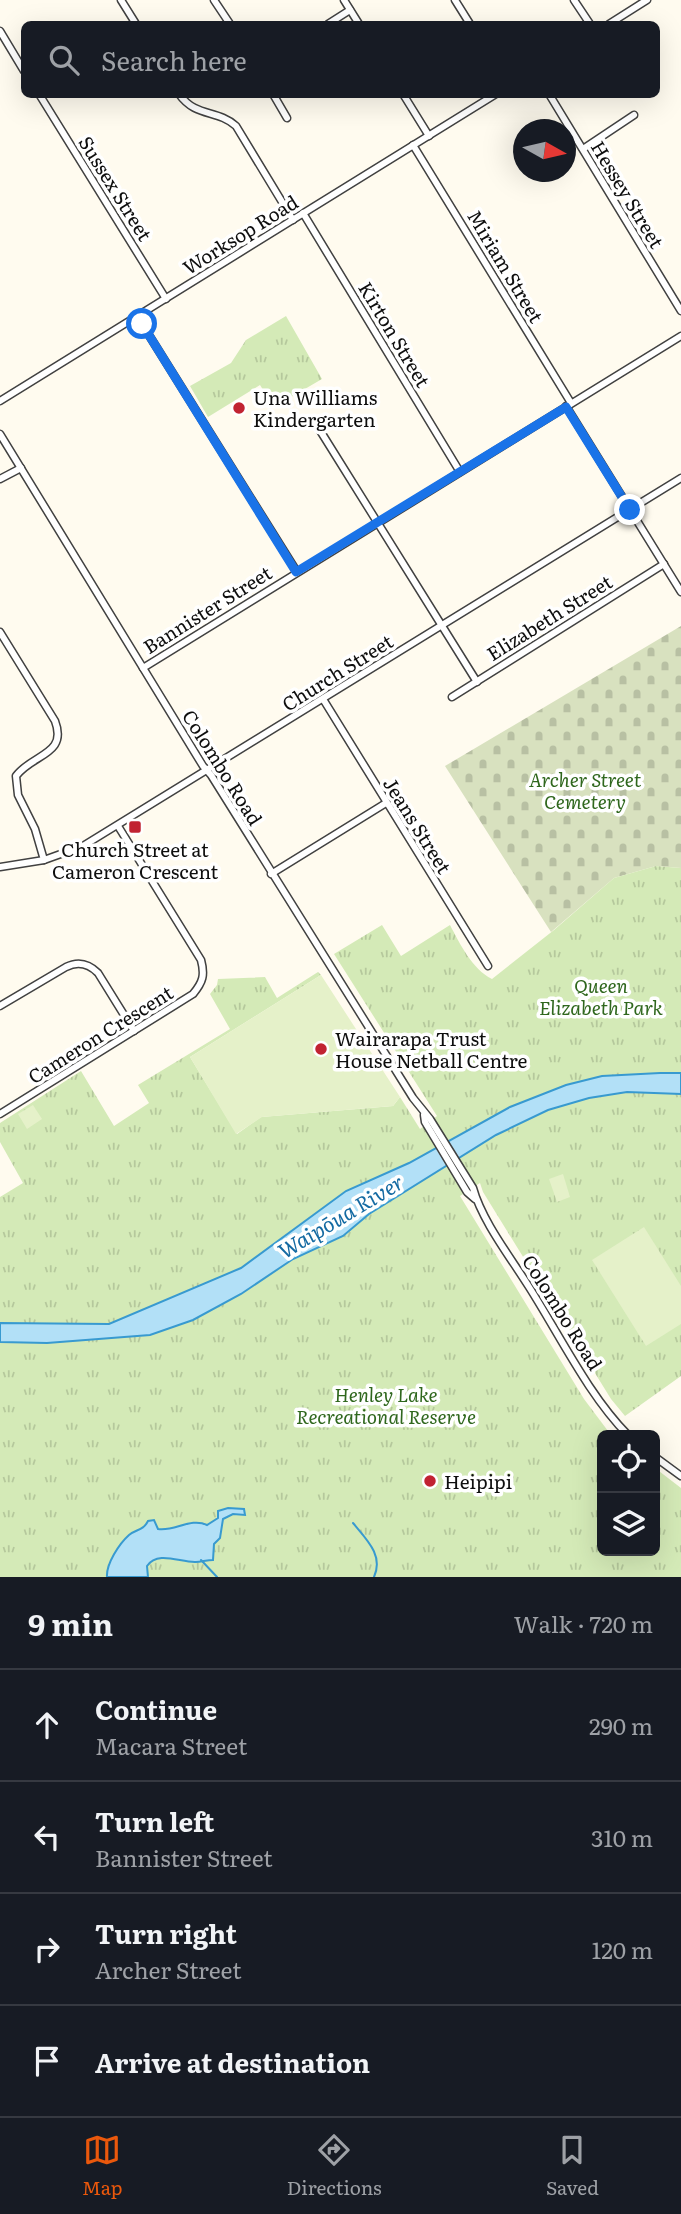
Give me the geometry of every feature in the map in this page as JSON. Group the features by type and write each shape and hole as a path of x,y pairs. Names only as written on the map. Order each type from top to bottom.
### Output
{"street":[{"path":"121,0 134,21"},
{"path":"215,0 228,21"},
{"path":"344,0 357,21"},
{"path":"455,0 468,21"},
{"path":"574,0 588,21"},
{"path":"614,21 647,0"},
{"path":"333,21 350,10"},
{"path":"0,31 21,66"},
{"name":"Sussex Street","path":"41,98 166,299"},
{"path":"182,98 190,107 226,118 236,126 293,220"},
{"path":"275,98 287,118"},
{"path":"405,98 429,136"},
{"name":"Worksop Road","path":"0,401 490,98"},
{"name":"Hessey Street","path":"551,98 681,311"},
{"path":"583,149 634,115"},
{"name":"Miriam Street","path":"413,145 681,592"},
{"name":"Kirton Street","path":"303,214 460,472"},
{"path":"137,316 296,572"},
{"name":"Bannister Street","path":"144,668 681,337"},
{"path":"316,424 477,682"},
{"name":"Colombo Road","path":"0,434 612,1420 623,1430"},
{"path":"0,479 21,468"},
{"name":"Church Street","path":"0,867 44,860 83,846 681,478"},
{"name":"Elizabeth Street","path":"452,697 664,564"},
{"path":"0,632 59,731 58,741 52,749 22,768 16,776 18,795 34,829 44,860"},
{"name":"Jeans Street","path":"323,699 488,966"},
{"path":"271,874 386,803"},
{"name":"Cameron Crescent","path":"0,1114 193,994 202,983 204,972 201,960 118,826"},
{"path":"0,1006 66,967 74,963 83,964 91,966 98,973 134,1031"},
{"path":"660,1461 681,1476"}],"green space":[{"path":"286,316 322,379 274,407 260,385 208,417 190,386 231,363 246,340"},
{"name":"Archer Street Cemetery","path":"681,626 681,868 656,866 614,878 551,932 445,766"},
{"name":"Queen Elizabeth Park","path":"656,866 681,868 681,1073 602,1076 510,1107 409,1163 346,1191 241,1268 109,1324 0,1323 0,1197 23,1183 0,1142 0,1123 81,1071 114,1126 149,1103 138,1085 230,1029 210,994 218,979 265,977 277,998 318,972 321,975 190,1057 237,1134 261,1117 393,1106 400,1097 420,1129 437,1116 334,954 382,925 401,956 450,925 473,963 492,979 614,878"},
{"path":"321,975 400,1097 393,1106 262,1117 236,1134 190,1057"},
{"name":"Henley Lake Recreational Reserve","path":"627,1092 681,1094 681,1376 625,1416 611,1399 483,1192 480,1183 460,1196 584,1399 607,1430 597,1430 597,1556 660,1556 660,1472 681,1488 681,1577 0,1577 0,1342 47,1343 150,1335 193,1320 241,1294 293,1259 343,1236 369,1214 496,1135 548,1110 589,1098"},
{"path":"33,1105 42,1119 27,1129 18,1114"},
{"path":"563,1174 570,1197 557,1202 549,1179"},
{"path":"644,1227 681,1286 681,1324 646,1346 592,1260"}],"water":[{"name":"Waipōua River","path":"681,1073 681,1094 627,1092 589,1098 548,1110 496,1135 369,1214 343,1236 293,1259 241,1294 193,1320 150,1335 47,1343 0,1342 0,1323 109,1324 241,1268 346,1191 409,1163 510,1107 566,1085 602,1076"},
{"path":"228,1508 244,1509 245,1515 233,1514 223,1519 220,1538 214,1544 213,1560 190,1562 163,1558 152,1561 147,1566 148,1577 107,1577 111,1560 121,1544 148,1521 154,1520 158,1529 195,1523 207,1525 218,1518 218,1511"}],"waterway":[{"path":"353,1523 375,1554 377,1569 374,1577"},
{"path":"201,1560 217,1577"}],"place":[{"name":"Una Williams Kindergarten","path":"239,408"},
{"name":"Church Street at Cameron Crescent","path":"135,827"},
{"name":"Wairarapa Trust House Netball Centre","path":"321,1049"},
{"name":"Heipipi","path":"430,1481"}],"route":[{"path":"142,324 296,572 566,407 630,510"}]}
